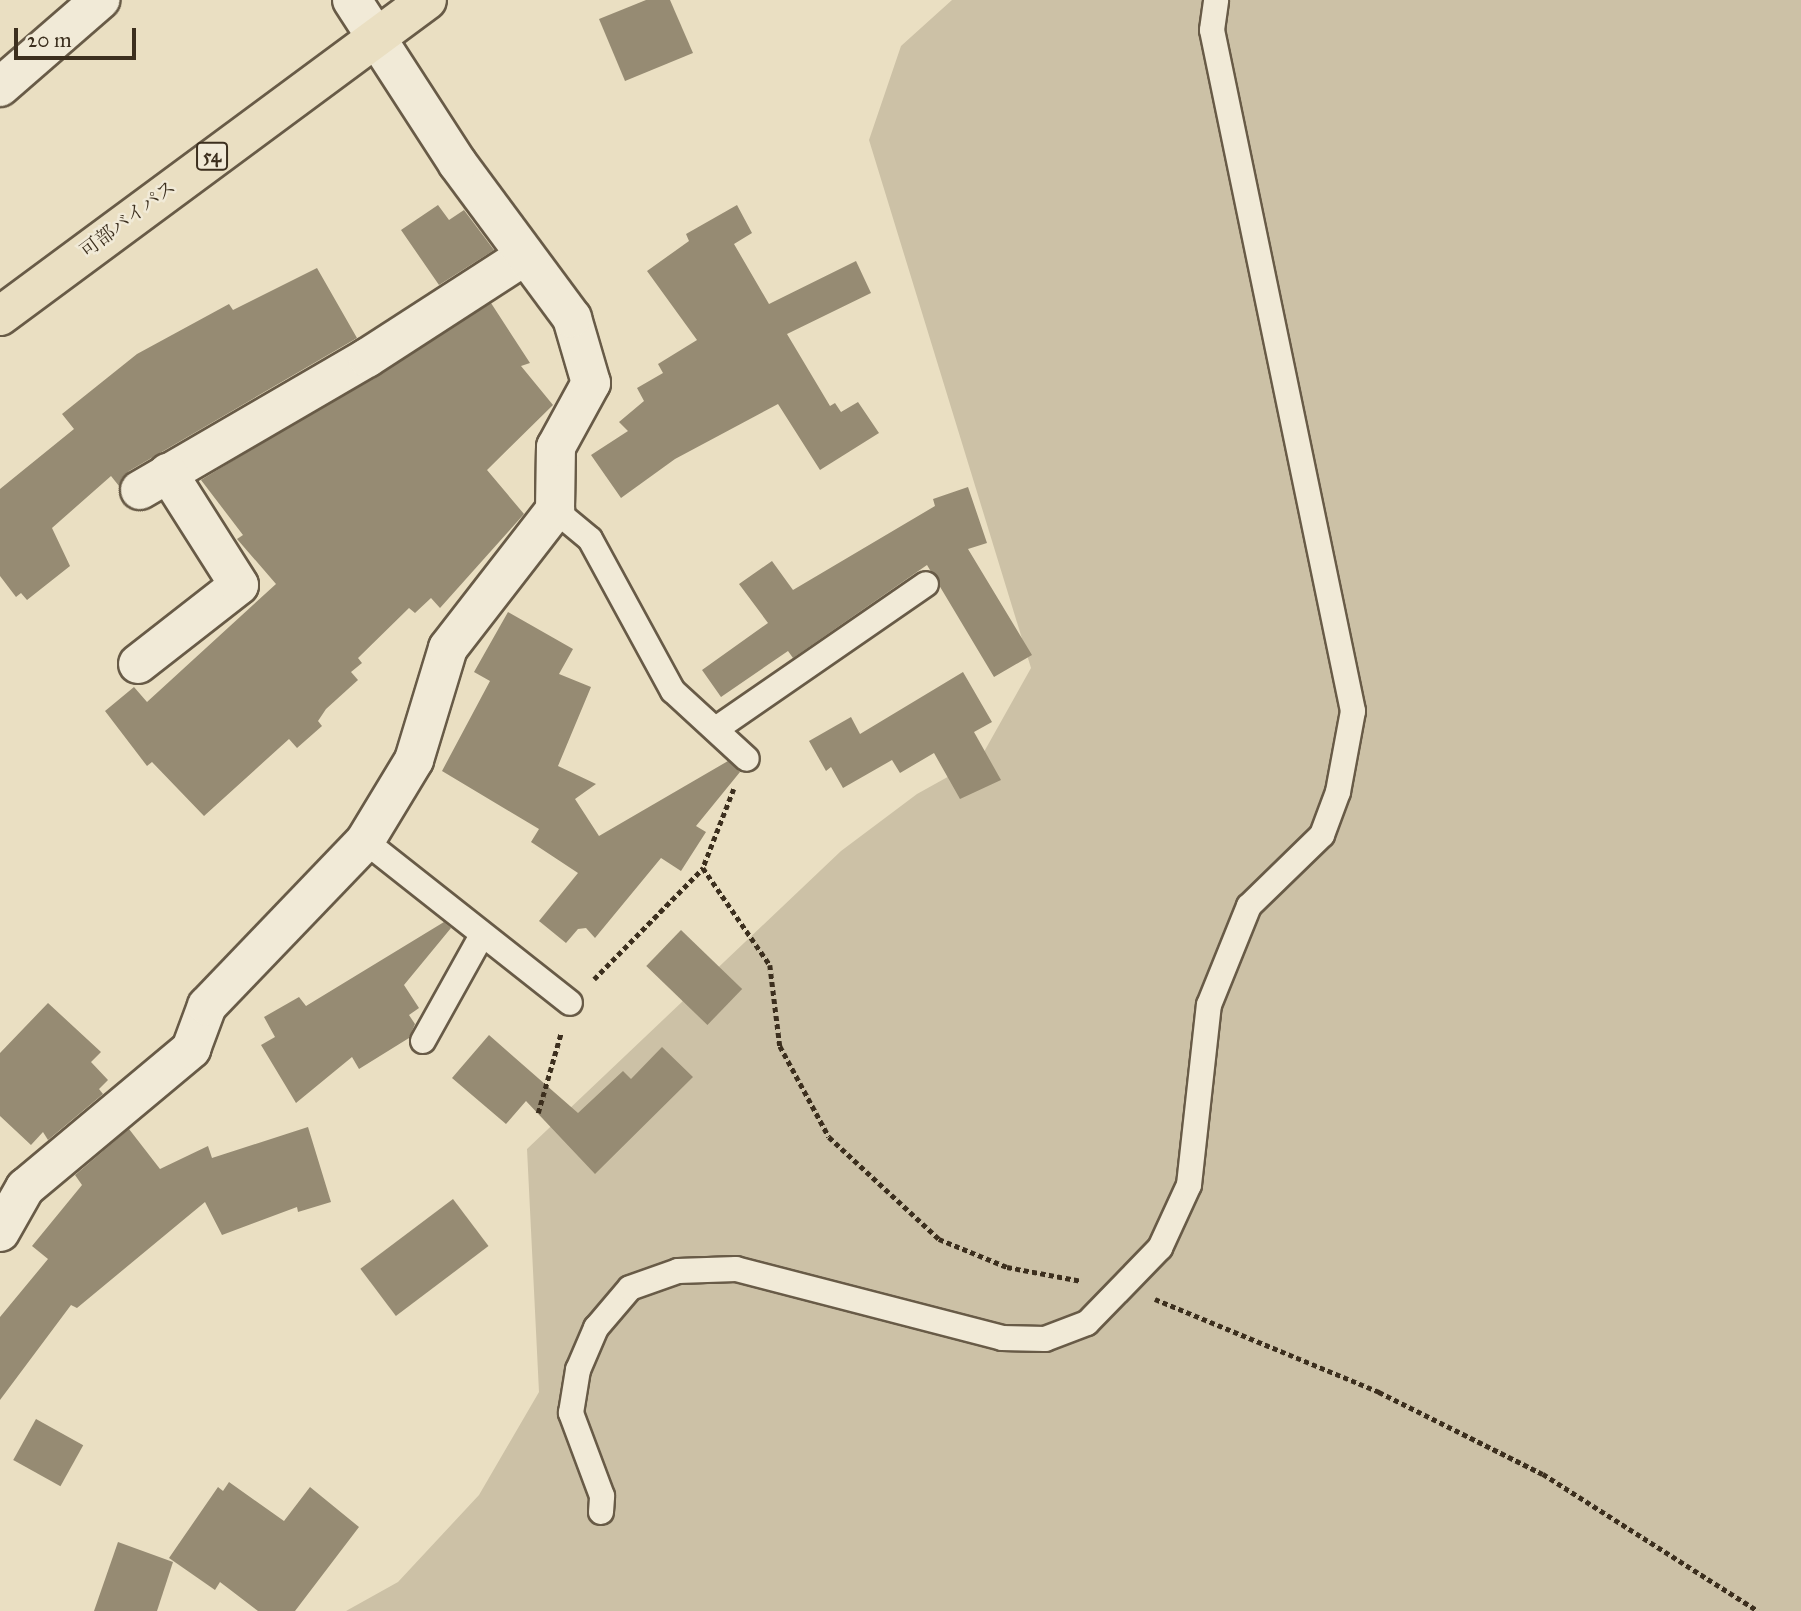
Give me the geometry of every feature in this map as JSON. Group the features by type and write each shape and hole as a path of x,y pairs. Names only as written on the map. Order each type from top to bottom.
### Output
{"highway":[{"name":"可部バイパス","path":"0,316 373,34 427,0"}],"street":[{"path":"0,87 100,0"},
{"path":"0,1232 25,1188 191,1049 207,1006 365,841 414,760 448,648 555,510 556,447 591,383 572,318 523,257 352,0"},
{"path":"138,664 239,584 154,482 368,358 523,257"}],"lane":[{"path":"601,1512 602,1496 571,1413 578,1370 596,1328 630,1288 678,1271 736,1269 1002,1338 1045,1339 1087,1323 1160,1248 1189,1185 1209,1005 1249,906 1322,835 1338,792 1353,711 1212,30 1216,0"},
{"path":"555,510 590,539 673,691 747,759"},
{"path":"716,729 926,584"},
{"path":"365,841 570,1003"},
{"path":"423,1041 482,935"}],"path":[{"path":"538,1113 570,1003 703,868"}],"shaded area":[{"path":"952,0 1801,0 1801,1611 346,1611 398,1582 479,1495 539,1392 527,1149 841,851 917,794 980,759 1031,668 869,140 901,46"}],"building":[{"path":"646,0 670,0 693,53 625,81 599,19"},
{"path":"438,205 449,220 464,210 494,250 439,285 401,230"},
{"path":"737,205 752,233 734,244 769,304 856,261 871,293 787,334 830,406 835,403 841,412 858,402 879,433 820,470 778,404 675,459 621,498 591,455 628,431 619,422 644,401 637,388 663,373 658,364 697,340 647,271 689,241 686,234"},
{"path":"317,268 357,338 129,471 119,486 111,476 52,528 70,566 27,600 21,593 16,597 0,576 0,489 74,429 62,414 137,354 229,304 233,310"},
{"path":"491,303 530,363 521,366 553,405 487,470 524,514 440,608 431,598 415,613 409,608 358,658 362,663 351,672 358,680 326,709 318,721 322,726 297,748 289,739 204,816 152,762 147,766 105,711 134,687 147,702 276,584 237,539 243,535 201,480"},
{"path":"968,487 987,543 968,549 1032,655 994,677 927,565 793,658 788,651 721,697 702,670 768,623 739,584 772,561 793,590 935,506 933,499"},
{"path":"508,612 573,649 559,674 591,687 558,766 596,784 575,799 599,836 728,761 740,772 696,826 706,832 681,871 661,858 595,938 586,928 578,929 566,943 539,921 578,873 531,842 539,829 442,771 490,681 474,672"},
{"path":"963,672 992,722 974,732 1001,780 960,799 934,753 900,773 892,760 843,788 831,767 826,771 809,741 851,717 860,734"},
{"path":"444,922 451,928 404,985 419,1008 409,1015 415,1024 409,1038 359,1069 352,1057 296,1103 261,1045 275,1037 264,1017 299,997 306,1006"},
{"path":"681,930 742,989 707,1025 646,966"},
{"path":"48,1003 101,1052 91,1062 108,1080 99,1089 103,1094 48,1140 43,1132 31,1145 0,1116 0,1053"},
{"path":"489,1035 578,1113 623,1071 631,1079 662,1047 693,1077 595,1174 526,1101 506,1124 452,1078"},
{"path":"308,1127 331,1202 298,1212 297,1207 222,1235 205,1202 77,1308 71,1305 0,1400 0,1317 48,1259 32,1246 82,1185 75,1175 129,1129 160,1169 208,1146 212,1158"},
{"path":"453,1199 489,1246 396,1316 360,1269"},
{"path":"36,1419 83,1445 60,1486 13,1460"},
{"path":"229,1482 284,1521 310,1487 359,1527 295,1611 258,1611 220,1582 215,1590 169,1558 218,1487 223,1491"},
{"path":"118,1542 173,1562 157,1611 94,1611"}]}
